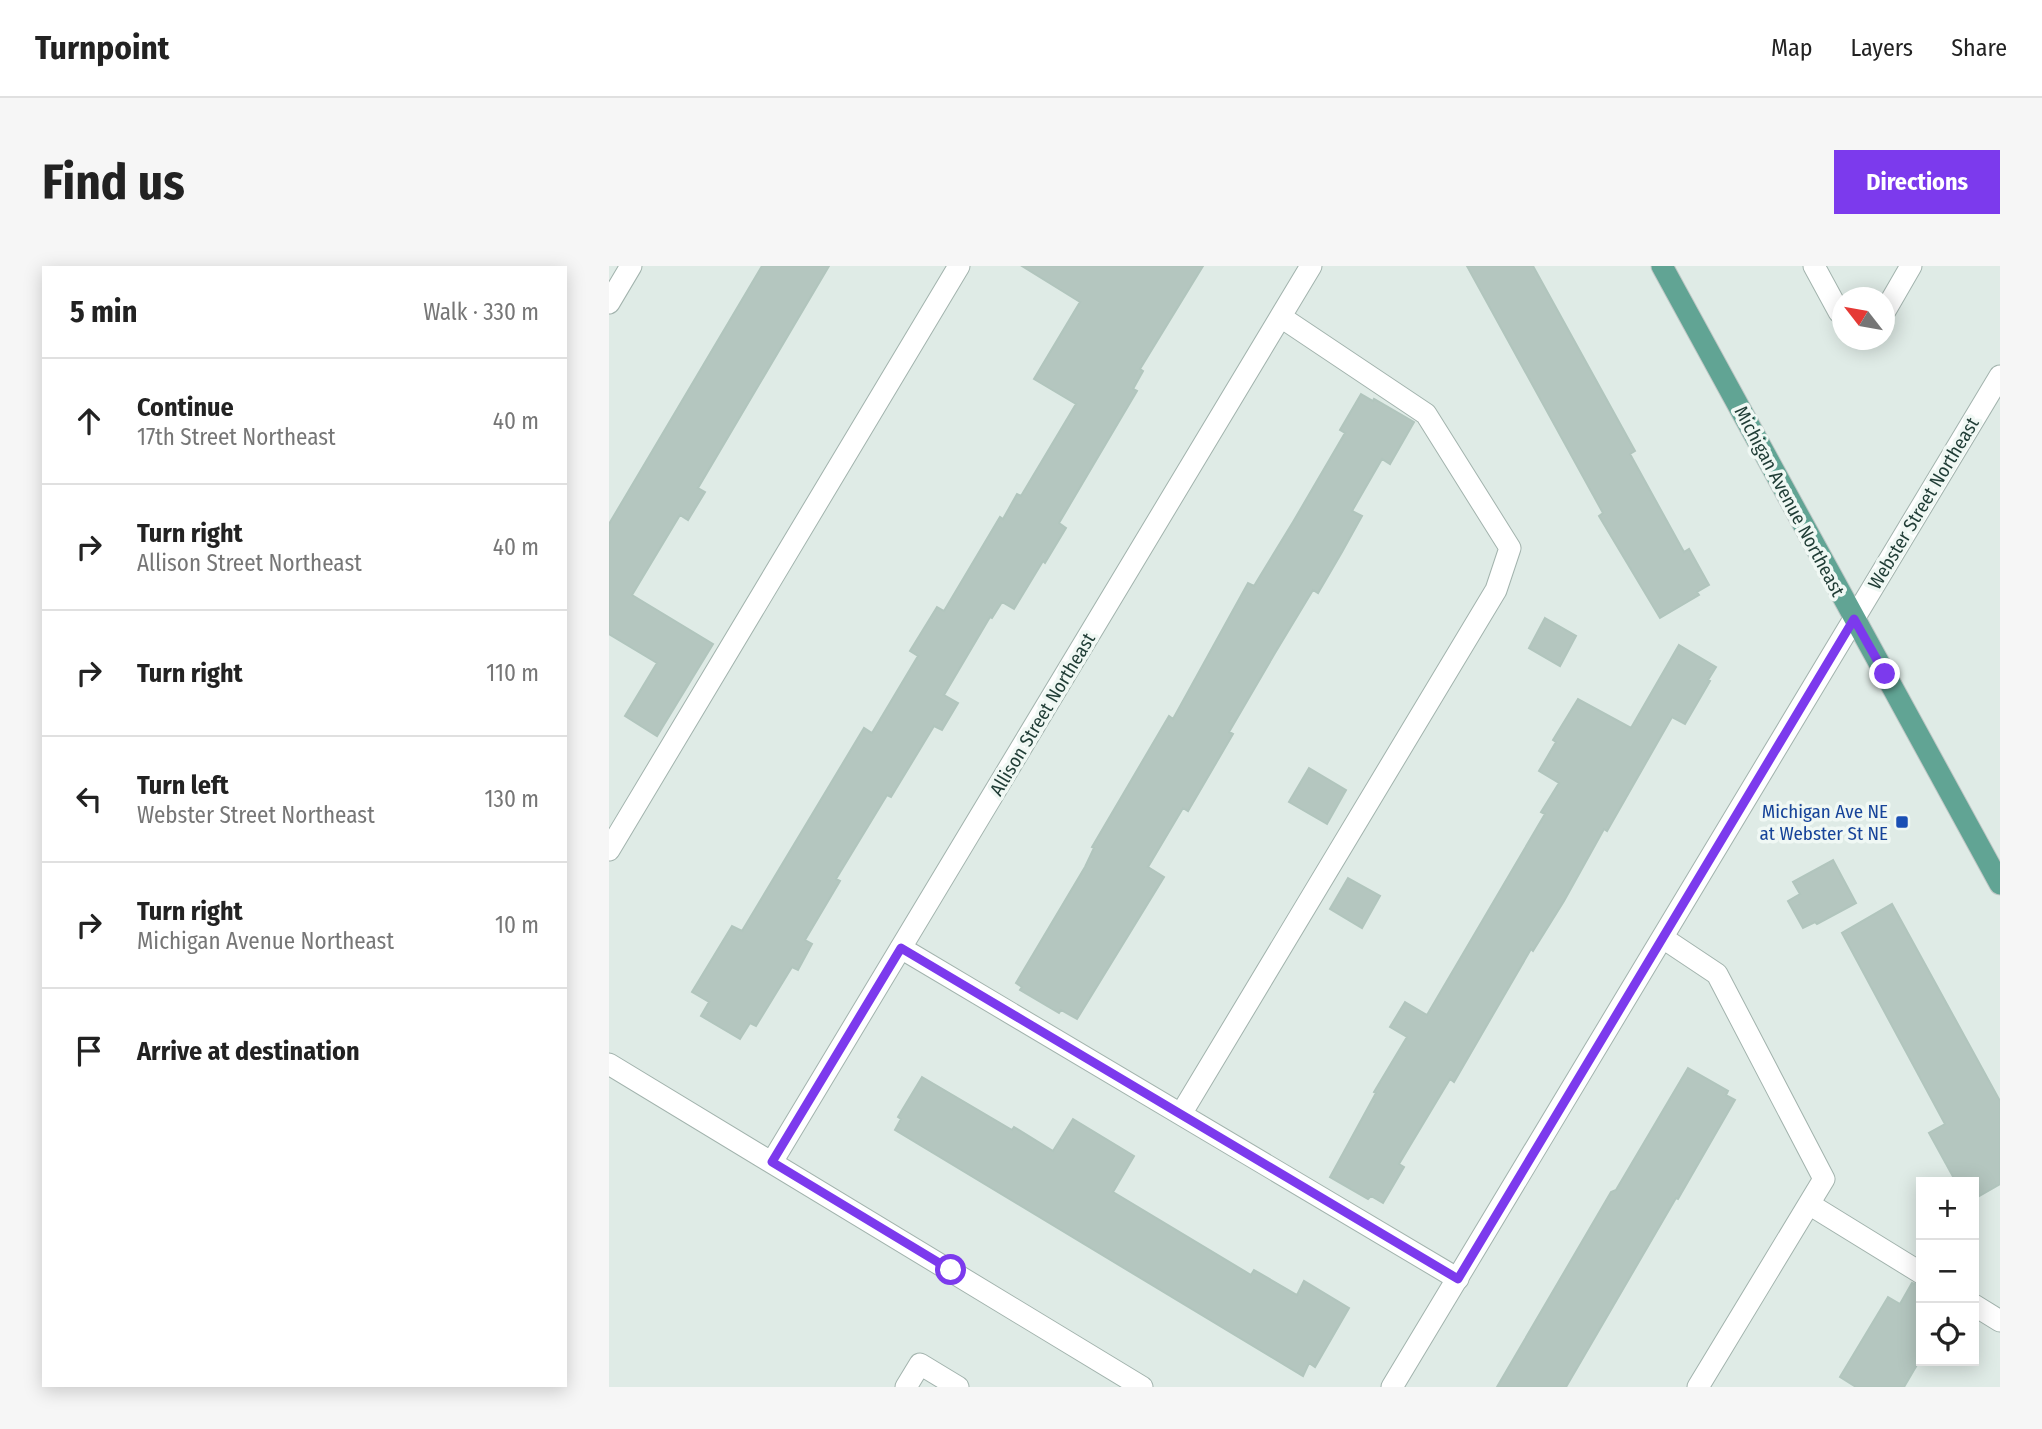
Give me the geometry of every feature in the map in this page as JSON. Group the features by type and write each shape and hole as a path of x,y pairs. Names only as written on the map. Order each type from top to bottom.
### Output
{"main road":[{"name":"Michigan Avenue Northeast","path":"1662,266 2000,884"}],"street":[{"path":"609,303 631,266"},
{"path":"609,850 959,266"},
{"name":"Allison Street Northeast","path":"772,1162 1311,266"},
{"path":"1814,266 1832,300"},
{"path":"1895,294 1911,266"},
{"path":"1181,1114 1496,590 1510,548 1426,414 1281,317"},
{"name":"Webster Street Northeast","path":"1392,1387 2000,376"},
{"path":"1663,938 1717,974 1824,1179 1698,1387"},
{"path":"901,948 1458,1279"},
{"path":"609,1064 1142,1387"},
{"path":"1809,1204 1916,1270"},
{"path":"1979,1308 2000,1321"},
{"path":"907,1387 920,1364 958,1387"}],"building":[{"path":"762,266 829,266 698,488 705,492 688,520 680,515 632,595 713,644 657,736 625,716 657,663 609,634 609,524"},
{"path":"1022,266 1203,266 1140,369 1143,371 1133,389 1137,391 1059,523 1066,528 1014,609 1002,602 992,618 990,617 944,695 958,703 942,730 934,726 891,797 887,795 836,879 840,881 805,940 812,944 798,970 792,967 756,1026 750,1023 740,1039 701,1016 709,1002 692,992 732,926 742,931 864,728 872,733 918,656 910,651 937,607 944,611 1000,517 1003,519 1017,494 1021,496 1076,404 1034,379 1080,302"},
{"path":"1467,266 1533,266 1635,451 1630,454 1684,552 1689,549 1709,585 1697,592 1699,595 1660,618 1599,516 1603,513"},
{"path":"1361,394 1414,422 1390,464 1382,459 1352,511 1362,516 1342,552 1318,593 1313,590 1229,732 1233,734 1188,811 1183,808 1148,867 1164,877 1077,1019 1061,1010 1059,1013 1020,990 1022,987 1016,983 1085,867 1094,848 1092,847 1169,716 1173,719 1248,583 1254,586 1293,522 1345,433 1340,430"},
{"path":"1545,618 1576,636 1560,666 1529,648"},
{"path":"1679,645 1716,667 1708,680 1710,681 1685,724 1672,717 1607,831 1604,829 1564,901 1533,951 1531,949 1454,1082 1450,1079 1399,1164 1404,1167 1383,1203 1371,1196 1368,1199 1330,1177 1376,1093 1374,1092 1407,1037 1390,1027 1405,1002 1427,1015 1545,814 1541,812 1559,783 1539,771 1556,742 1553,740 1578,699 1631,728"},
{"path":"1309,768 1346,790 1327,824 1289,802"},
{"path":"1833,860 1856,903 1817,924 1815,922 1803,928 1788,901 1800,894 1793,882"},
{"path":"1348,878 1380,896 1362,928 1330,909"},
{"path":"1892,904 2000,1101 2000,1184 1979,1196 1979,1177 1953,1177 1929,1133 1945,1124 1842,933"},
{"path":"1688,1068 1728,1091 1726,1095 1735,1100 1566,1387 1497,1387 1611,1192 1616,1190"},
{"path":"922,1077 1053,1151 1073,1119 1134,1156 1113,1192 1251,1275 1254,1270 1297,1295 1304,1281 1349,1308 1315,1367 1309,1363 1303,1376 895,1130 901,1119 898,1117"},
{"path":"1912,1283 1916,1284 1916,1366 1904,1387 1856,1387 1840,1377 1888,1297 1900,1304"}],"place":[{"name":"Michigan Ave NE at Webster St NE","path":"1902,822"}],"route":[{"path":"951,1270 772,1162 901,948 1458,1279 1854,619 1885,674"}]}
